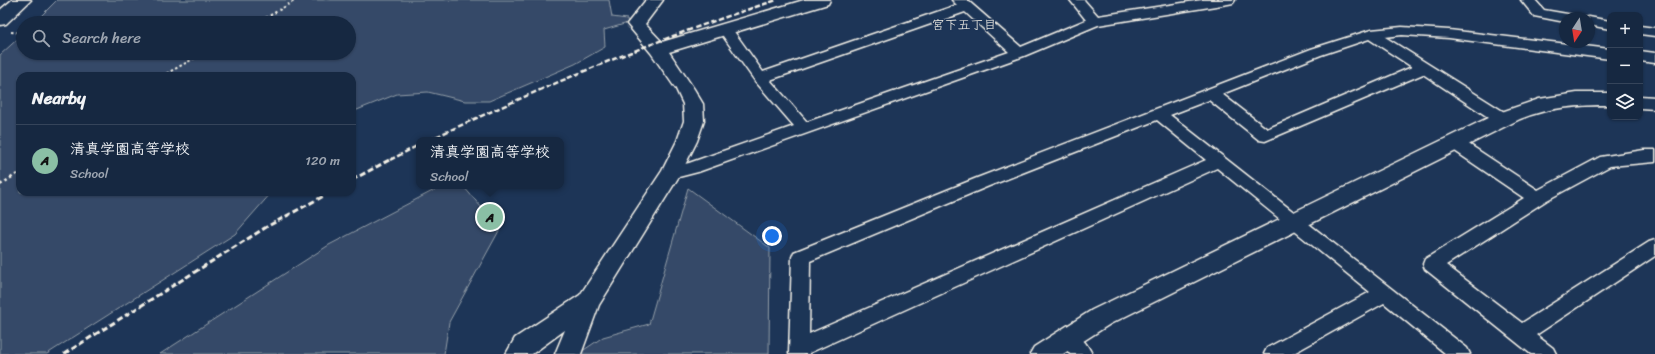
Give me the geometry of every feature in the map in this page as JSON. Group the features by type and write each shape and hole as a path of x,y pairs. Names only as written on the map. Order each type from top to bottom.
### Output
{"highway":[{"path":"0,6 7,0"},
{"path":"5,26 22,0"}],"street":[{"path":"568,354 588,302 671,173 687,141 694,121 693,104 686,89 658,49 636,24 655,0"},
{"path":"658,49 822,0"},
{"path":"1077,0 1095,21"},
{"path":"671,173 692,168 1019,53 1095,21 1228,0"},
{"path":"1528,0 1539,13 1559,16"},
{"path":"760,78 963,3 1019,53"},
{"path":"1595,22 1607,24"},
{"path":"725,29 760,78 804,128"},
{"path":"1643,30 1655,32"},
{"path":"1218,161 799,351 801,257 1316,52 1371,34 1402,31 1449,34 1607,54"},
{"path":"1371,34 1503,120"},
{"path":"1643,56 1655,58"},
{"path":"1210,93 1266,136 1424,68"},
{"path":"1043,354 1101,317 1503,120 1546,103 1607,99"},
{"path":"1643,102 1655,104"},
{"path":"1158,114 1460,354"},
{"path":"1455,143 1537,198"},
{"path":"1546,354 1432,264 1537,198 1606,162 1644,156 1655,156"},
{"path":"1521,334 1655,247"},
{"path":"1274,354 1385,293"},
{"path":"519,354 524,345 588,302"},
{"path":"1068,338 1082,354"}],"path":[{"path":"269,16 296,0"},
{"path":"5,26 16,30"},
{"path":"169,72 191,60"},
{"path":"0,185 16,175"}],"shaded area":[{"path":"57,0 609,0 612,17 627,19 628,23 604,30 605,47 575,64 489,101 465,101 428,92 397,94 356,110 356,72 16,72 16,196 268,196 235,234 47,354 0,354 0,55 16,40 16,60 356,60 356,16 41,16"},
{"path":"688,188 770,248 769,354 578,354 603,337 649,324"},
{"path":"436,189 466,189 500,229 449,322 444,354 160,354 329,245"}],"railway":[{"path":"436,137 601,64 688,30 777,0"},
{"path":"390,160 416,147"},
{"path":"356,178 391,159"},
{"path":"64,354 268,226 324,196"}],"place":[{"name":"清真学園高等学校","path":"490,217"}],"district":[{"name":"宮下五丁目","path":"964,24"}]}
